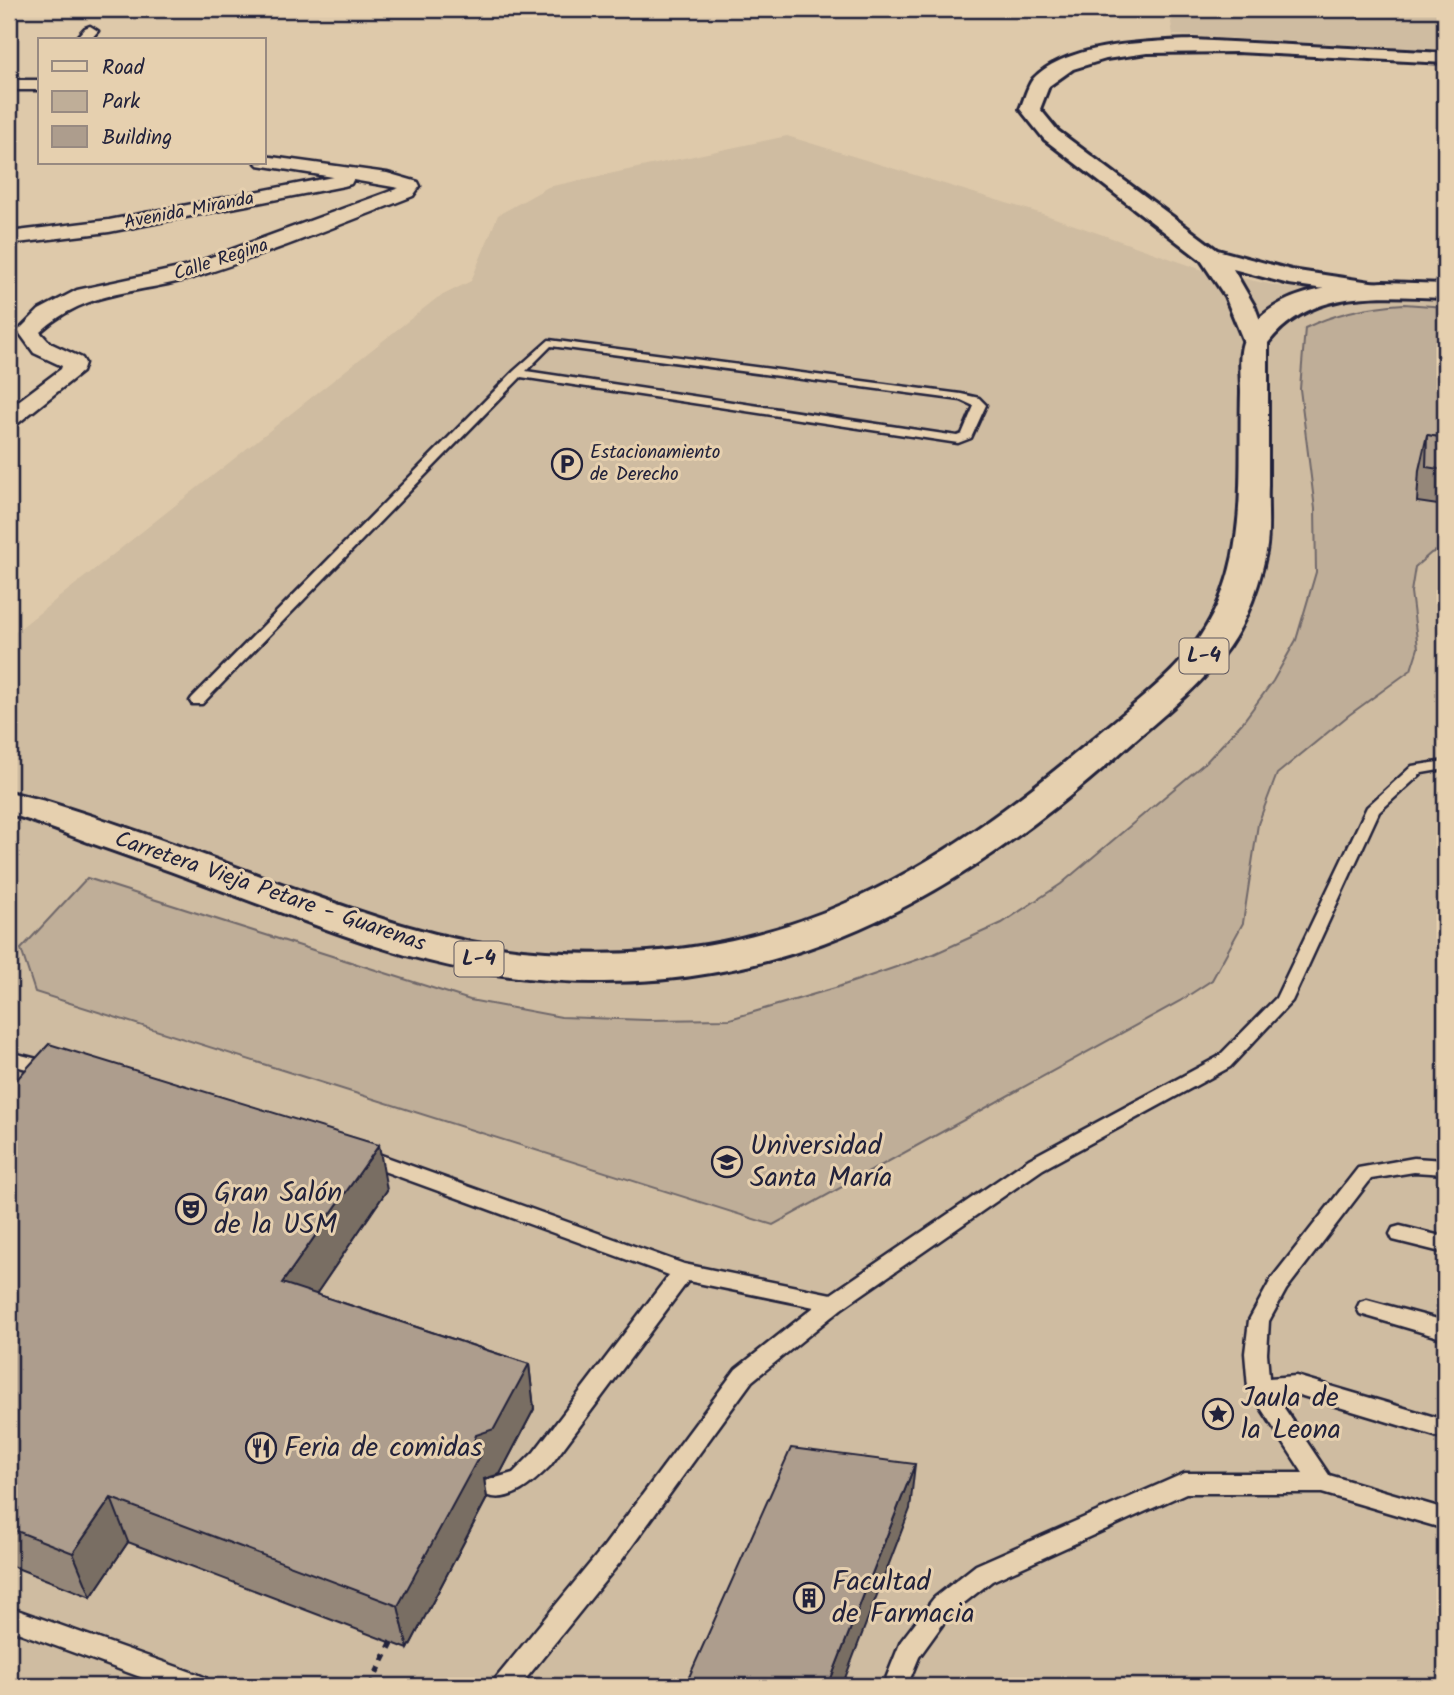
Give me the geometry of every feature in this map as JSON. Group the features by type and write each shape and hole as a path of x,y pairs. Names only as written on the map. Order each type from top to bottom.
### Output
{"main road":[{"path":"1255,342 1235,288 1209,255 1051,135 1030,109 1031,99 1041,83 1067,65 1094,56 1162,47 1267,48 1445,58"},
{"path":"1209,255 1289,277 1375,289 1445,291"},
{"path":"1255,342 1273,320 1292,307 1318,298 1375,289"},
{"name":"Carretera Vieja Petare - Guarenas","path":"9,803 161,853 379,933 445,952 498,963 551,969 653,968 717,959 800,939 886,902 953,863 1067,782 1158,702 1203,658 1218,638 1231,610 1244,579 1252,548 1255,342"}],"street":[{"path":"9,85 38,85"},
{"name":"Calle Regina","path":"9,419 71,372 74,363 42,350 33,342 29,331 40,320 82,294 191,272 391,198 411,186 403,182 266,161"},
{"name":"Avenida Miranda","path":"9,238 109,226 367,176"}],"lane":[{"path":"197,701 518,373 549,342 961,397 975,400 980,405 967,436 958,440 518,373"},
{"path":"505,1686 613,1553 744,1374 834,1303 1036,1164 1224,1062 1283,1001 1372,810 1418,769 1445,765"},
{"path":"9,1058 75,1075"},
{"path":"339,1147 683,1272 834,1303"},
{"path":"1322,1483 1259,1388 1256,1353 1259,1320 1279,1284 1365,1173 1414,1164 1445,1167"},
{"path":"1400,1234 1445,1245"},
{"path":"493,1488 520,1481 542,1459 683,1272"},
{"path":"1367,1308 1445,1330"},
{"path":"1259,1388 1296,1385 1445,1429"},
{"path":"895,1686 910,1649 942,1606 984,1573 1185,1483 1322,1483 1445,1519"},
{"path":"9,1618 197,1686"}],"path":[{"path":"370,1686 392,1643"}],"shaded area":[{"path":"1180,9 1445,9 1445,50 1173,35 1171,22"},
{"name":"Universidad Santa María","path":"787,136 1046,215 1203,270 1288,288 1375,289 1445,300 1445,1686 9,1686 9,637 437,298 471,281 498,215 548,187"}],"green space":[{"path":"1404,304 1445,307 1445,548 1431,553 1415,567 1411,592 1418,648 1411,670 1349,715 1277,774 1258,824 1243,923 1212,980 1180,1001 773,1225 35,992 21,949 87,878 470,1000 561,1017 730,1019 835,988 934,954 1002,923 1061,884 1207,761 1242,723 1273,681 1296,640 1316,572 1315,509 1300,389 1305,328 1353,311"}],"building":[{"path":"1427,435 1445,438 1445,470 1426,467"},
{"name":"Feria de comidas","path":"49,1044 379,1145 282,1283 529,1364 494,1429 476,1435 473,1444 476,1451 481,1453 398,1606 111,1498 73,1553 9,1528 9,1088"},
{"name":"Facultad de Farmacia","path":"791,1448 915,1464 828,1686 685,1686"}],"place":[{"name":"Estacionamiento de Derecho","path":"567,464"},
{"name":"Universidad Santa María","path":"727,1162"},
{"name":"Gran Salón de la USM","path":"191,1209"},
{"name":"Jaula de la Leona","path":"1218,1414"},
{"name":"Feria de comidas","path":"261,1448"},
{"name":"Facultad de Farmacia","path":"809,1598"}]}
